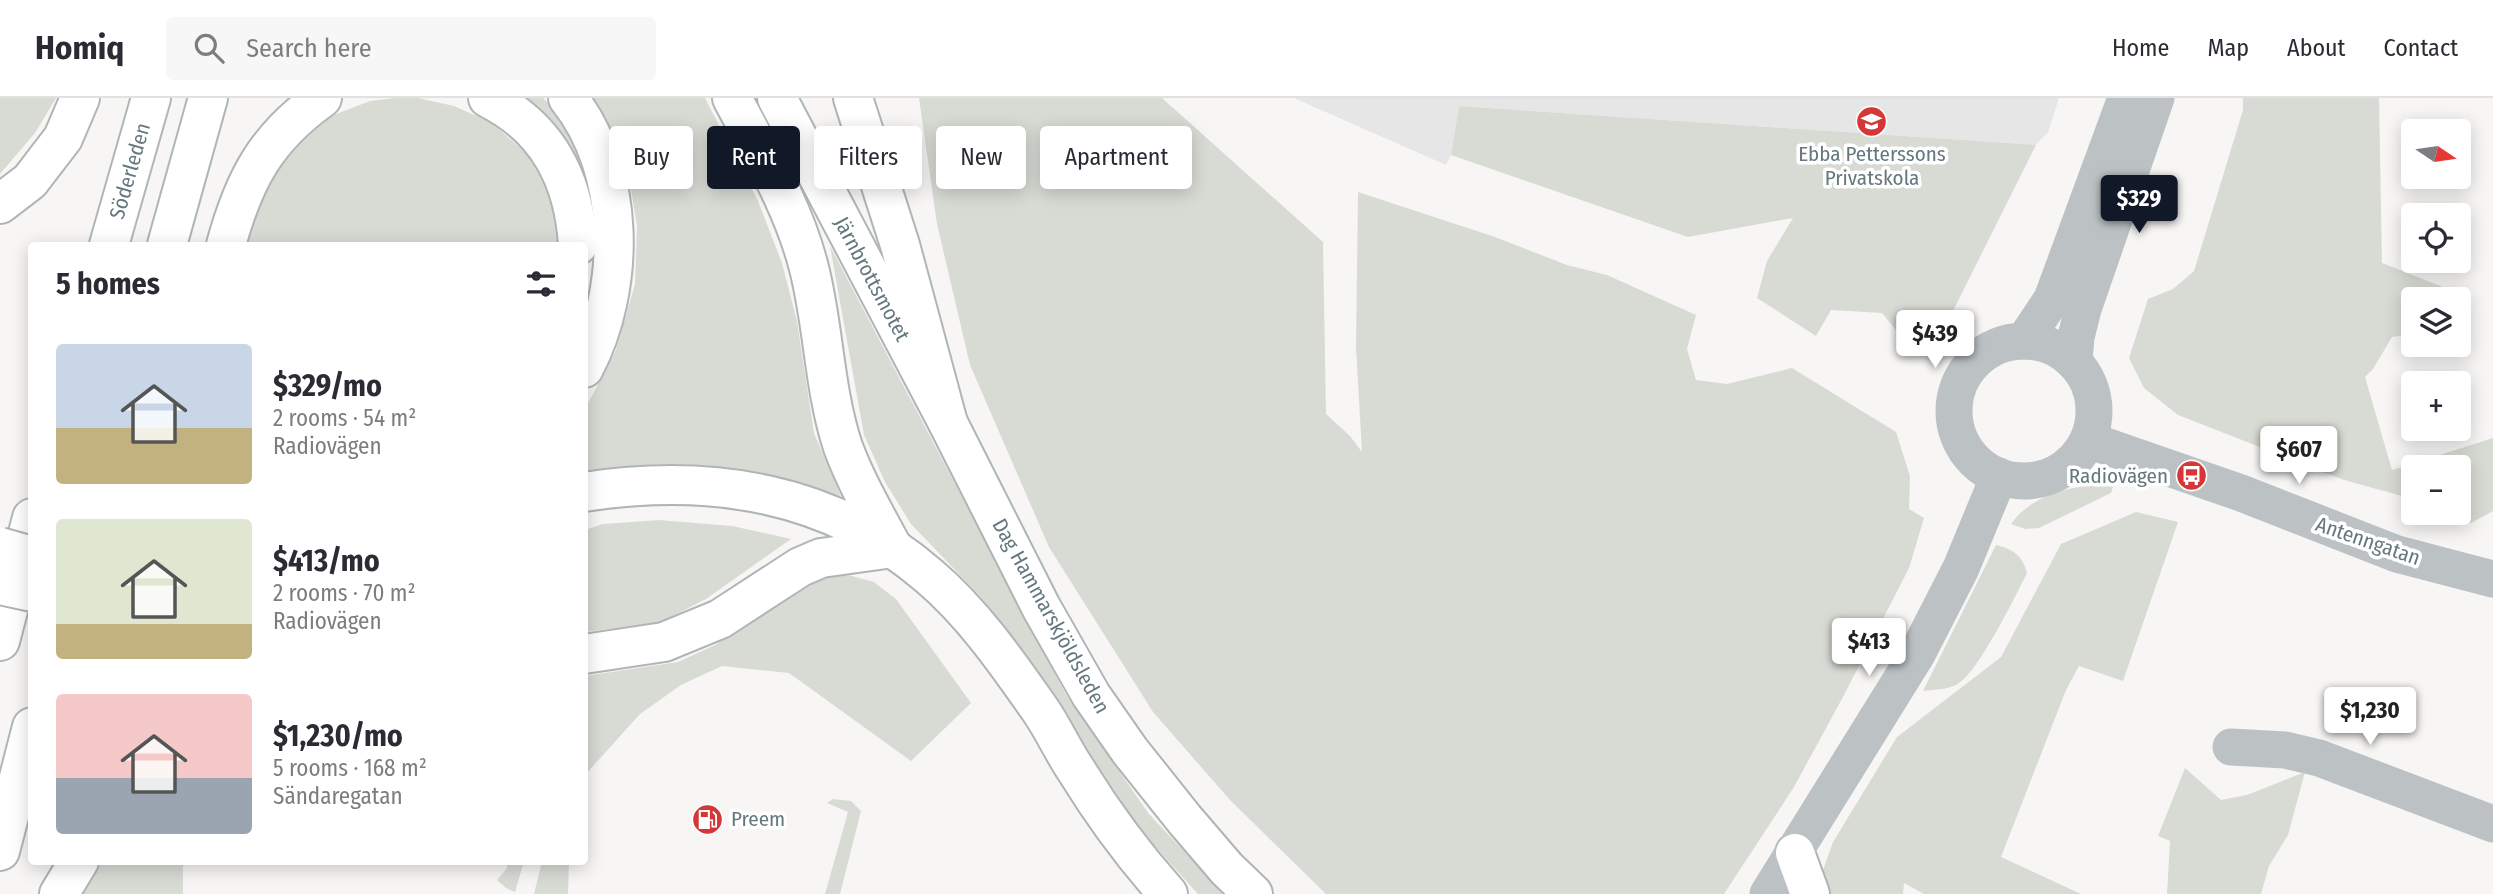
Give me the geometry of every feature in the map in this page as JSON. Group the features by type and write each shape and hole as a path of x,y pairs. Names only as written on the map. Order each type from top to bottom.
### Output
{"main road":[{"path":"0,204 30,181 63,138 80,98"},
{"name":"Söderleden","path":"110,242 151,98"},
{"path":"168,242 208,98"},
{"path":"227,242 234,216 268,148 298,116 323,98"},
{"path":"488,98 531,126 549,147 566,181 574,207 578,242"},
{"path":"568,98 593,140 606,176 614,216 614,257 605,310 588,357"},
{"path":"732,98 785,199 800,238 820,316 833,405 843,446 855,476 893,548"},
{"name":"Järnbrottsmotet","path":"778,98 948,423"},
{"path":"853,98 900,245 948,423"},
{"name":"Dag Hammarskjöldsleden","path":"948,423 1041,607 1091,695 1130,751 1185,820 1227,869 1253,894"},
{"path":"588,491 629,485 685,484 727,487 800,503 840,519 893,548 930,576 968,615 1003,658 1043,714 1075,770 1115,828 1166,893"},
{"path":"0,641 28,533"},
{"path":"0,547 28,555"},
{"path":"588,652 664,642 720,619 800,566 821,558 893,548"},
{"path":"0,585 28,591"},
{"path":"0,851 28,742"},
{"path":"1795,853 1810,894"},
{"path":"43,894 50,865"},
{"path":"59,894 77,865"}],"street":[{"path":"2024,341 2052,299 2126,98"},
{"path":"2074,362 2076,337 2083,309 2156,98"},
{"path":"2024,341 2056,348 2074,362 2086,378 2093,401 2093,425 2088,440 2073,461 2051,476 2025,481 1999,476 1976,461 1960,439 1955,421 1957,394 1964,377 1981,356 2006,344 2024,341"},
{"name":"Antenngatan","path":"2088,440 2241,493 2386,550 2493,579"},
{"path":"1768,894 1917,654 1961,568 1999,476"},
{"path":"2231,747 2285,750 2319,758 2493,824"}],"shaded area":[{"path":"0,98 56,98 35,133 0,174"},
{"path":"418,98 454,106 492,123 529,156 553,201 560,242 237,242 287,151 323,119 370,101"},
{"path":"517,98 543,98 553,108 581,154 586,195"},
{"path":"590,98 705,98 719,126 707,126 707,189 752,189 758,201 782,263 797,321 814,433 841,496 777,477 714,466 651,465 588,472 588,403 616,350 635,284 637,226 631,189 693,189 693,126 609,128"},
{"path":"919,98 1162,98 1323,242 1326,414 1350,436 1362,452 1356,348 1358,192 1495,237 1567,265 1607,275 1696,315 1687,349 1696,380 1727,384 1792,368 1896,432 1910,476 1909,509 1924,518 1909,568 1794,787 1724,894 1326,894 1230,800 1153,712 1049,547 970,365 937,224"},
{"name":"Ebba Petterssons Privatskola","path":"1294,98 2059,98 2048,132 2036,145 1459,106 1451,155 1446,165"},
{"path":"2243,98 2379,98 2382,263 2401,270 2401,273 2443,287 2401,287 2401,336 2392,337 2373,369 2365,377 2392,470 2401,467 2401,496 2344,480 2178,415 2144,388 2129,358 2148,299 2173,289 2194,271 2243,110"},
{"path":"1459,106 2036,145 1952,313 1928,337 1901,336 1882,313 1831,310 1816,336 1757,298 1767,261 1793,218 1688,237 1451,155"},
{"path":"830,246 1065,693 1149,814 1224,894 1198,894 1140,830 1026,656 981,597 911,524 885,482 864,435"},
{"path":"2493,438 2493,511 2471,523 2471,455 2439,455"},
{"path":"2098,485 2113,487 2111,493 2039,528 2025,529 2011,524 2029,506 2050,495"},
{"path":"2136,512 2178,522 2123,681 2079,666 2066,690 2001,857 2081,894 1924,894 1904,883 1903,894 1825,894 1823,870 1833,842 1897,737 2001,657 2061,544"},
{"path":"659,520 732,526 791,539 706,599 661,622 588,632 588,529 603,524"},
{"path":"1996,545 2012,551 2020,558 2027,573 1985,651 1965,678 1953,686 1923,691"},
{"path":"848,575 874,582 896,599 971,703 911,761 789,673 722,666 681,685 640,714 588,772 588,676 678,662 715,645 821,578"},
{"path":"2185,768 2221,800 2247,795 2305,772 2288,835 2269,866 2261,894 2167,894 2170,841 2158,836"},
{"path":"833,799 851,801 861,811 840,894 825,894 848,812 827,803"},
{"path":"94,865 183,865 183,894 76,894"},
{"path":"507,865 523,865 515,892 497,880"},
{"path":"541,865 569,865 568,894 534,894"}],"place":[{"name":"Ebba Petterssons Privatskola","path":"1872,122"},
{"name":"Radiovägen","path":"2191,476"},
{"name":"Preem","path":"708,819"}]}
